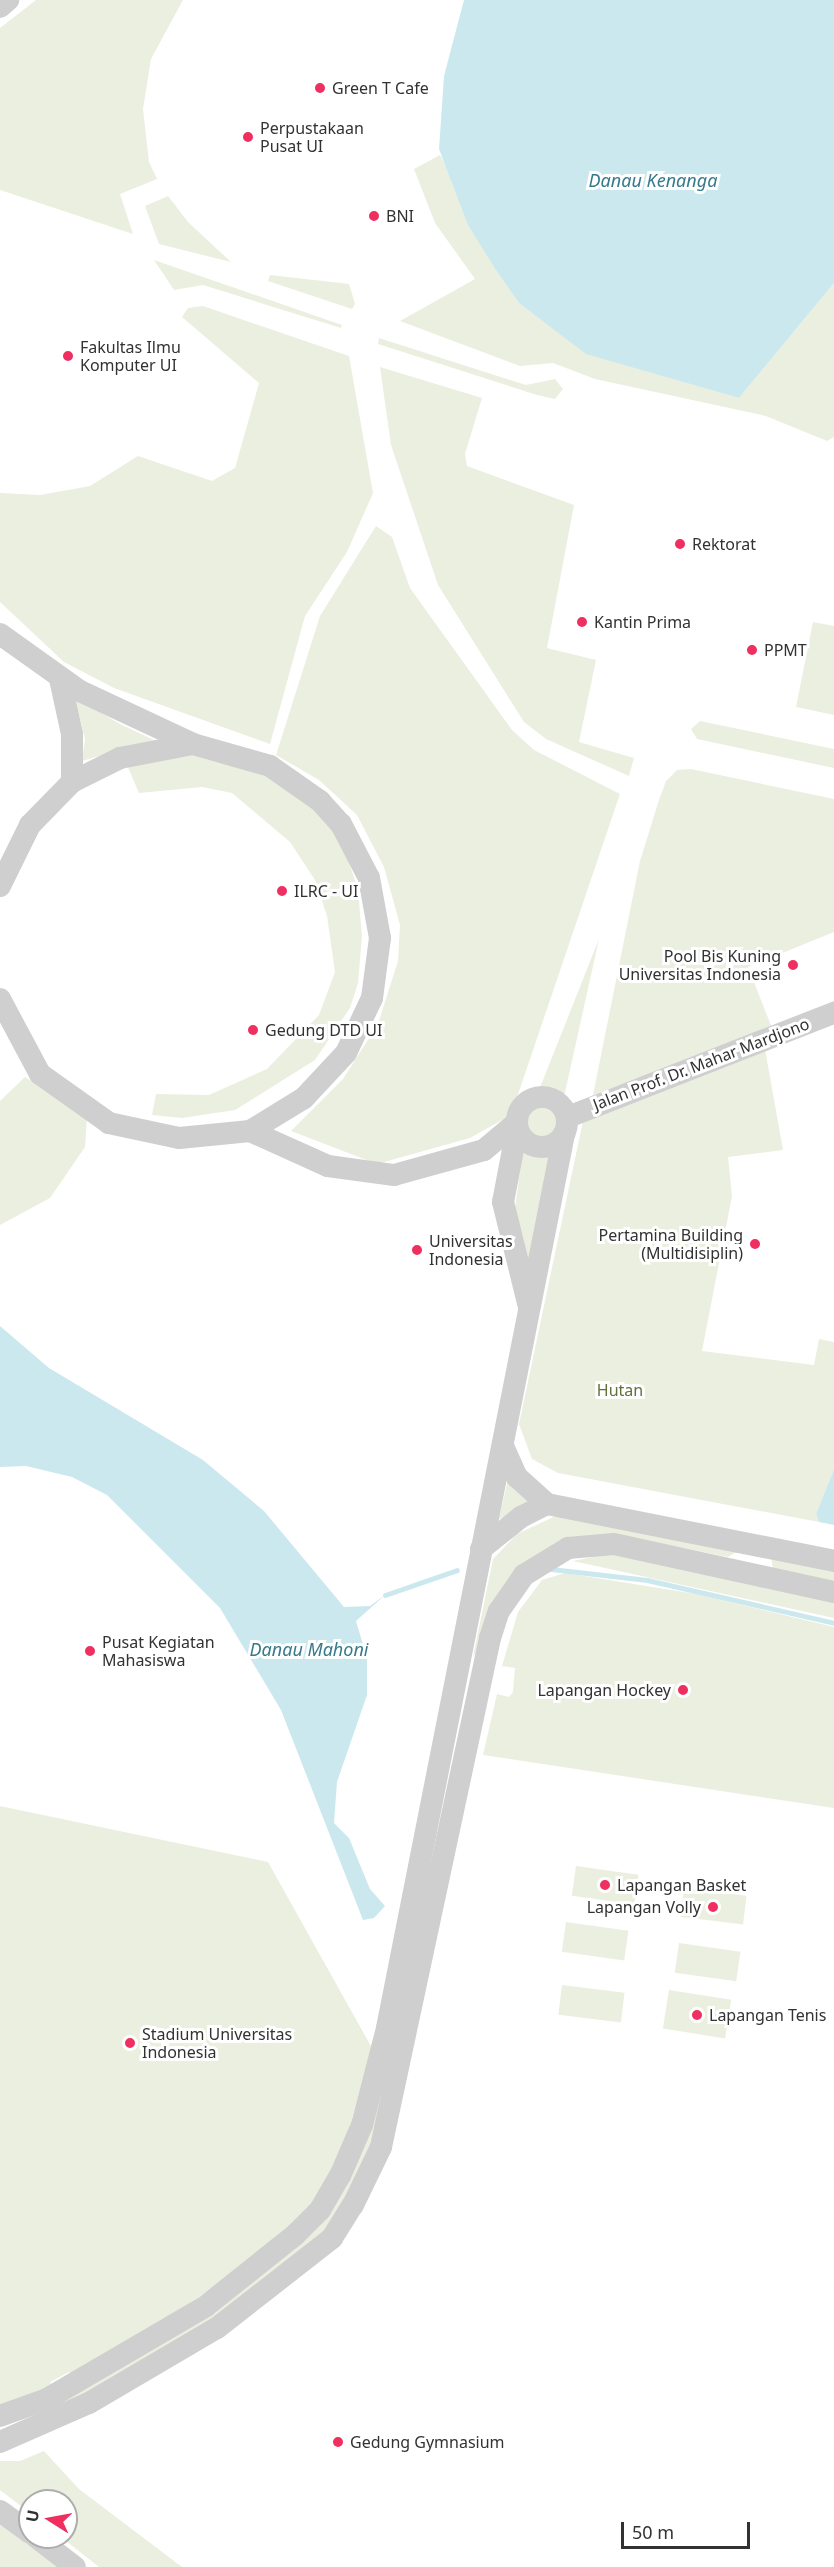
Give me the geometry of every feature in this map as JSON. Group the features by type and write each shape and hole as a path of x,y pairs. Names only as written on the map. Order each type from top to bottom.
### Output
{"street":[{"path":"0,7 8,0"},
{"path":"0,634 60,678 193,744 270,766 320,801 357,850 377,907 379,968 361,1027 327,1077 250,1131 179,1138 109,1123 40,1074 0,999"},
{"path":"60,678 72,734 72,782"},
{"path":"0,886 30,825 72,782 120,758 193,744"},
{"name":"Jalan Prof. Dr. Mahar Mardjono","path":"566,1126 834,1013"},
{"path":"0,2416 47,2399 206,2306 295,2235 320,2210 340,2176 362,2126 387,2028 481,1549 503,1444 530,1308 566,1126 559,1103 541,1098 525,1104 515,1129 503,1202 530,1308"},
{"path":"515,1129 536,1146 556,1143 566,1126"},
{"path":"250,1131 328,1166 394,1175 484,1150 515,1129"},
{"path":"503,1444 510,1469 547,1504 752,1542 834,1561"},
{"path":"481,1549 520,1517 547,1504"},
{"path":"746,1572 752,1542"},
{"path":"0,2442 96,2400 217,2328 332,2238 381,2147 499,1611 539,1563 568,1548 614,1544 834,1592"},
{"path":"0,2511 18,2524"},
{"path":"52,2549 75,2567"}],"green space":[{"path":"36,0 183,0 151,59 143,109 149,162 157,179 120,194 133,234 0,190 0,28"},
{"path":"440,155 520,304 586,353 739,398 834,283 834,437 827,441 766,416 595,379 553,363 520,366 400,321 475,279 435,223 414,169"},
{"path":"168,196 188,222 231,262 159,244 145,206"},
{"path":"154,260 342,325 341,328 203,285 174,290"},
{"path":"270,275 349,284 355,304 352,309 268,281"},
{"path":"203,306 349,356 373,493 347,552 305,616 270,744 114,688 64,662 0,602 0,493 40,495 90,486 138,456 212,481 235,468 259,383 182,317 188,308"},
{"path":"379,338 526,385 555,379 563,389 555,399 537,395 378,344"},
{"path":"380,367 482,398 465,454 467,466 574,505 547,648 596,660 579,742 634,758 629,776 546,739 524,722 438,585 391,445"},
{"path":"376,526 392,537 410,588 512,730 534,750 620,794 511,1115 470,1138 377,1164 291,1131 343,1079 378,1024 398,961 400,925 384,867 357,815 319,780 276,755 320,616"},
{"path":"813,622 834,626 834,715 796,707"},
{"path":"75,697 120,724 154,740 82,761 85,739"},
{"path":"700,721 834,749 834,768 697,739 691,729"},
{"path":"193,754 254,768 306,800 341,838 358,890 362,936 358,983 350,1008 315,1060 235,1110 182,1118 152,1115 156,1094 209,1095 267,1069 319,1015 335,972 327,916 315,880 290,842 232,793 202,787 139,793 127,765"},
{"path":"691,769 834,799 834,932 748,967 772,1028 593,1095 640,861 666,781 677,770"},
{"path":"599,939 564,1097 558,1090 539,1090"},
{"name":"Hutan","path":"765,1049 783,1150 728,1157 732,1196 702,1351 814,1365 819,1339 834,1342 834,1469 816,1514 819,1522 558,1473 532,1459 519,1424 583,1121"},
{"path":"25,1077 87,1118 85,1147 50,1198 0,1225 0,1101"},
{"path":"541,1108 553,1112 557,1124 553,1136 541,1140 529,1136 525,1124 529,1112"},
{"path":"523,1149 535,1158 549,1157 527,1288 514,1216"},
{"path":"508,1479 533,1503 499,1519"},
{"path":"560,1514 736,1552 728,1557 616,1534 548,1548 473,1657 493,1559 517,1534"},
{"path":"612,1553 834,1599 834,1618 573,1561"},
{"path":"771,1557 834,1571 834,1581 773,1568"},
{"name":"Lapangan Hockey","path":"565,1573 696,1594 834,1627 834,1808 483,1755 497,1694 509,1697 513,1692 515,1668 502,1666 518,1612 542,1580"},
{"path":"0,1806 268,1862 372,2048 339,2164 324,2192 253,2262 74,2379 69,2372 50,2382 54,2390 0,2412"},
{"name":"Lapangan Basket","path":"576,1866 638,1875 634,1904 572,1896"},
{"name":"Lapangan Volly","path":"684,1888 747,1896 743,1924 680,1917"},
{"name":"Lapangan Basket","path":"566,1922 628,1931 624,1960 562,1952"},
{"name":"Lapangan Volly","path":"679,1943 740,1952 736,1981 675,1973"},
{"path":"562,1985 625,1993 621,2022 558,2015"},
{"name":"Lapangan Tenis","path":"669,1990 731,2000 725,2038 663,2029"},
{"path":"381,2084 377,2134 349,2196 324,2231 278,2274 121,2380 32,2415 300,2243"},
{"path":"44,2451 79,2489 182,2567 99,2567 76,2549 78,2489 18,2489 18,2504 0,2490 0,2461 20,2461"},
{"path":"0,2521 18,2535 18,2549 37,2549 61,2567 0,2567"}],"water":[{"name":"Danau Kenanga","path":"464,0 834,0 834,283 739,398 586,354 520,304 496,270 468,225 439,149 444,76"},
{"name":"Danau Mahoni","path":"0,1326 49,1368 203,1460 264,1511 344,1607 370,1606 385,1595 356,1621 367,1658 367,1695 337,1782 334,1823 349,1838 370,1889 385,1906 374,1918 363,1920 281,1710 220,1608 107,1495 72,1477 26,1466 0,1467"},
{"path":"834,1469 834,1525 819,1522 816,1514"}],"waterway":[{"path":"551,1569 647,1580 834,1623"},
{"path":"385,1595 457,1570"}],"place":[{"name":"Green T Cafe","path":"320,88"},
{"name":"Perpustakaan Pusat UI","path":"248,137"},
{"name":"BNI","path":"374,216"},
{"name":"Fakultas Ilmu Komputer UI","path":"68,356"},
{"name":"Rektorat","path":"680,544"},
{"name":"Kantin Prima","path":"582,622"},
{"name":"PPMT","path":"752,650"},
{"name":"ILRC - UI","path":"282,891"},
{"name":"Pool Bis Kuning Universitas Indonesia","path":"793,965"},
{"name":"Gedung DTD UI","path":"253,1030"},
{"name":"Pertamina Building (Multidisiplin)","path":"755,1244"},
{"name":"Universitas Indonesia","path":"417,1250"},
{"name":"Pusat Kegiatan Mahasiswa","path":"90,1651"},
{"name":"Lapangan Hockey","path":"683,1690"},
{"name":"Lapangan Basket","path":"605,1885"},
{"name":"Lapangan Volly","path":"713,1907"},
{"name":"Lapangan Tenis","path":"697,2015"},
{"name":"Stadium Universitas Indonesia","path":"130,2043"},
{"name":"Gedung Gymnasium","path":"338,2442"}]}
